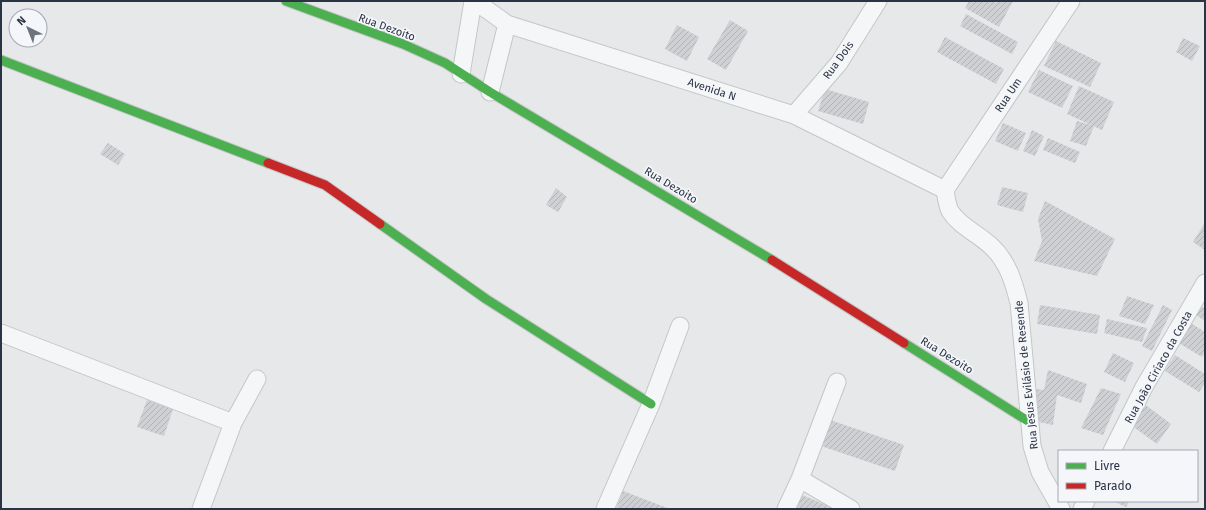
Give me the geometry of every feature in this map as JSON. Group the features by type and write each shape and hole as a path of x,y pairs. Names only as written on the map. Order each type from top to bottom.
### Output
{"street":[{"name":"Rua Dezoito","path":"286,1 403,44 445,63 490,92 729,233 1028,421"},
{"path":"461,74 474,1"},
{"name":"Avenida N","path":"474,1 506,24 794,115 944,190"},
{"name":"Rua Dois","path":"794,115 839,63 878,1"},
{"name":"Rua Um","path":"944,190 1071,1"},
{"path":"490,92 506,24"},
{"path":"1,60 325,185 486,299 651,404"},
{"name":"Rua Jesus Evilásio de Resende","path":"944,190 950,209 957,220 993,248 1009,270 1015,284 1019,303 1028,421 1035,459 1061,509"},
{"name":"Rua João Ciríaco da Costa","path":"1112,450 1144,387 1205,284"},
{"path":"605,509 651,404 680,326"},
{"path":"1,333 233,423"},
{"path":"201,509 233,423 257,379"},
{"path":"786,509 800,479 837,382"},
{"path":"800,479 851,509"}],"building":[{"path":"969,1 992,1 996,3 997,1 1013,1 999,27 965,8"},
{"path":"966,14 1018,42 1012,54 960,26"},
{"path":"730,20 748,31 726,70 707,59"},
{"path":"677,25 699,37 687,61 665,49"},
{"path":"945,37 1004,69 996,84 937,52"},
{"path":"1183,38 1200,46 1192,61 1176,52"},
{"path":"1056,41 1101,63 1090,87 1044,66"},
{"path":"1039,70 1073,86 1062,108 1028,92"},
{"path":"1079,86 1114,102 1102,130 1067,114"},
{"path":"825,89 869,102 863,124 818,111"},
{"path":"1077,121 1094,126 1086,146 1070,141"},
{"path":"1003,123 1026,133 1018,151 995,141"},
{"path":"1032,130 1044,136 1035,156 1023,151"},
{"path":"1048,138 1080,152 1075,163 1043,150"},
{"path":"108,143 125,154 118,165 100,154"},
{"path":"1002,187 1028,193 1023,212 997,205"},
{"path":"556,188 567,197 558,212 546,205"},
{"path":"1045,201 1115,239 1097,276 1034,261 1042,241 1038,219"},
{"path":"1205,224 1205,250 1193,242"},
{"path":"1127,296 1154,305 1145,324 1119,316"},
{"path":"1040,305 1100,315 1097,334 1037,324"},
{"path":"1163,305 1172,310 1152,351 1142,346"},
{"path":"1201,306 1205,309 1205,321 1196,315"},
{"path":"1107,319 1147,328 1142,342 1104,333"},
{"path":"1189,322 1205,332 1205,352 1202,357 1177,342"},
{"path":"1113,353 1134,363 1125,382 1104,372"},
{"path":"1175,355 1205,374 1205,383 1199,392 1165,371"},
{"path":"1048,370 1087,384 1081,403 1057,395 1053,425 1039,422 1036,389 1044,390"},
{"path":"1101,388 1121,394 1103,435 1081,428"},
{"path":"147,400 173,409 164,436 137,427"},
{"path":"1143,403 1171,424 1157,444 1128,423"},
{"path":"830,420 904,445 895,471 821,446"},
{"path":"623,491 670,509 616,509"},
{"path":"802,495 836,509 796,509"},
{"path":"1115,502 1128,502 1126,507"}],"traffic: fast":[{"path":"286,1 403,44 445,63 490,92 772,260"},
{"path":"1,60 268,163"},
{"path":"380,224 486,299 651,404"},
{"path":"904,343 1028,421"}],"traffic: jam":[{"path":"268,163 325,185 380,224"},
{"path":"772,260 904,343"}]}
